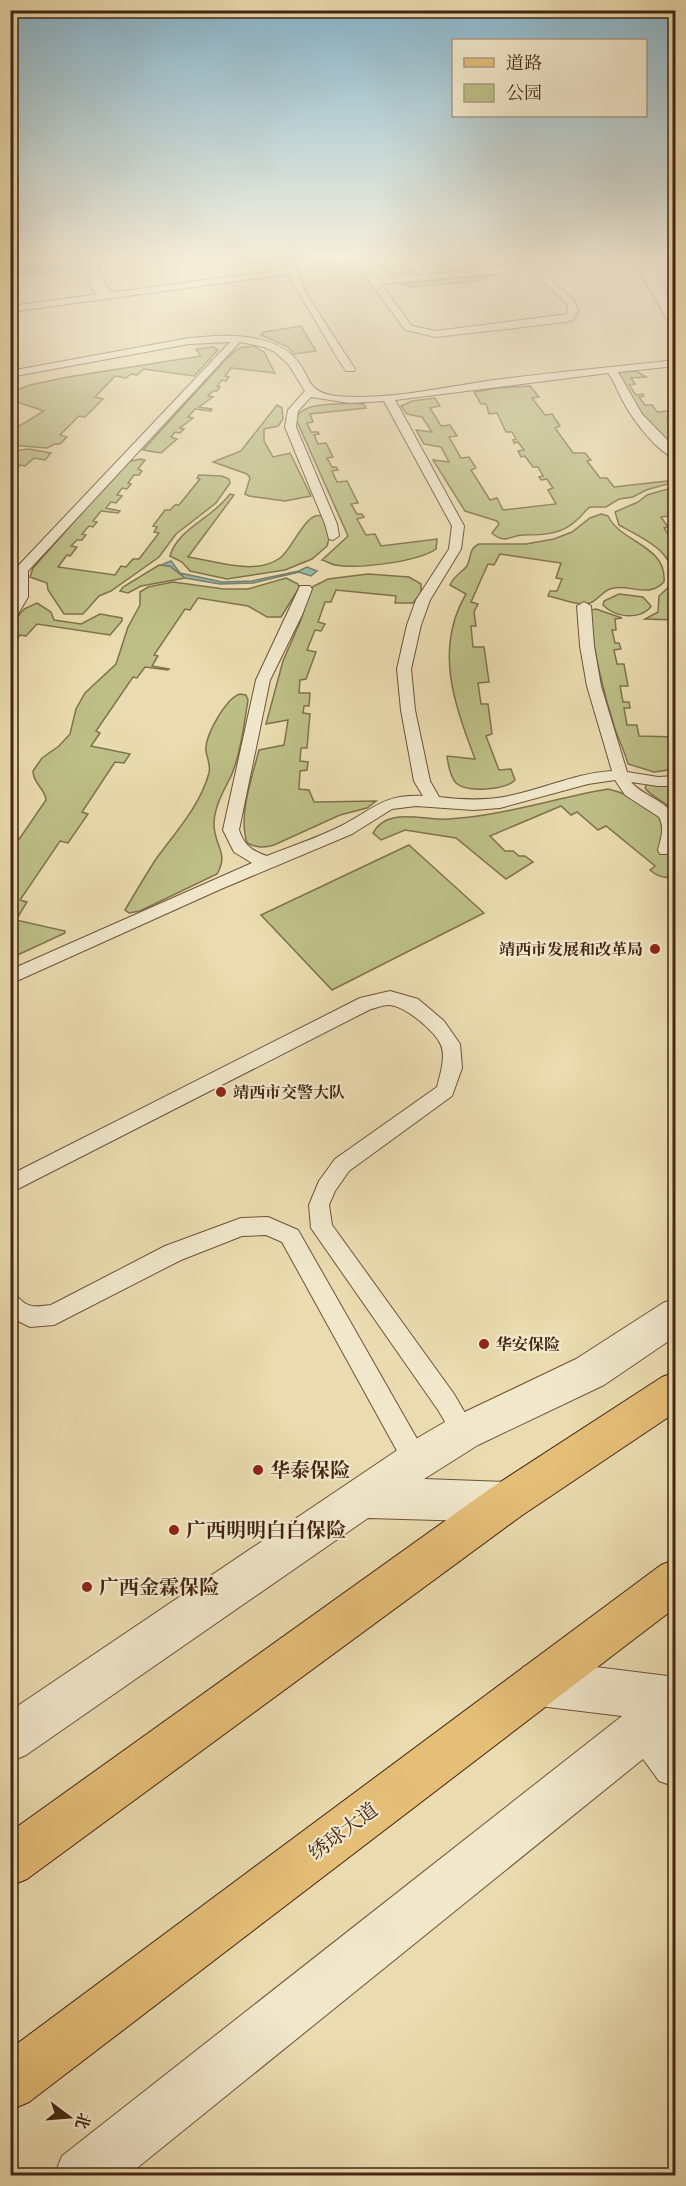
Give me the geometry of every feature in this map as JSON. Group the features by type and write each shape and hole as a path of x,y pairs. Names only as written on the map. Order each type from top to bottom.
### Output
{"main road":[{"path":"10,1862 507,1502 675,1390"},
{"name":"绣球大道","path":"10,2083 675,1580"}],"street":[{"path":"10,1739 416,1461 464,1432 590,1372 675,1315"},
{"path":"363,1498 507,1502"},
{"path":"539,1683 669,1723"},
{"path":"82,2175 669,1723"}],"lane":[{"path":"10,375 99,358"},
{"path":"10,616 21,600 24,587 20,577 22,570 220,358"},
{"path":"290,358 298,370 302,383 310,392 321,397 353,400 388,398 544,376 675,363"},
{"path":"342,358 350,369"},
{"path":"612,371 620,381 629,402 658,442 675,456"},
{"path":"310,392 291,411 289,422 292,435 331,524 333,536"},
{"path":"388,398 458,526 455,549 423,600 414,625 404,669 408,710 422,781 434,802"},
{"path":"267,862 247,855 235,844 231,830 263,680 296,615 305,589"},
{"path":"584,606 589,665 608,745 624,785 655,802 669,815 674,828 672,841 666,850"},
{"path":"10,978 267,862 351,829 373,811 394,803 434,802 456,806 487,805 522,799 597,777 622,776 675,782"},
{"path":"10,1185 366,1003 390,998 411,1004 437,1026 451,1044 452,1068 445,1091 342,1165 326,1187 319,1205 322,1228 446,1402 464,1432"},
{"path":"10,1302 14,1308 30,1317 54,1315 173,1253 241,1227 268,1226 290,1236 416,1461"}],"green space":[{"path":"188,358 211,358 194,376 144,369 137,375 131,374 126,378 115,376 95,397 103,399 85,417 79,416 60,435 67,437 60,444 47,448 11,445 11,431 44,411 11,400 11,392 30,385"},
{"path":"227,358 267,358 275,373 231,368 225,376 229,377 226,381 222,380 217,386 220,387 217,391 213,391 208,396 213,397 199,407 212,409 211,411 195,409 188,417 193,418 180,428 184,429 180,433 175,432 171,437 177,439 161,453 143,450"},
{"path":"636,371 646,377 631,378 635,384 629,385 636,395 643,394 644,396 639,397 645,405 652,405 657,412 669,411 674,417 667,418 675,427 675,449 644,416 619,376 620,372"},
{"path":"530,386 539,397 532,398 545,415 552,414 560,426 555,428 573,453 585,453 591,460 587,461 600,478 607,478 614,487 667,481 674,478 675,482 646,490 633,497 619,499 606,507 590,507 565,529 504,539 497,537 492,533 499,524 497,521 465,511 433,460 449,462 441,447 424,444 416,430 432,432 422,417 407,414 401,406 412,401 435,398 440,406 430,408 441,426 450,425 457,436 449,437 461,458 469,457 476,468 471,470 490,500 497,498 503,510 556,504 548,490 553,488 547,479 541,480 539,477 543,476 538,467 533,467 525,456 521,457 518,451 524,450 518,442 514,443 513,440 516,439 512,432 506,432 497,413 489,414 486,404 481,404 474,392"},
{"path":"329,404 364,404 366,408 310,414 313,422 307,423 311,432 318,432 319,434 314,435 318,444 326,443 333,457 327,458 332,467 338,470 332,471 337,482 347,481 358,503 351,504 357,514 362,514 364,517 357,519 366,535 375,534 381,546 437,539 436,549 427,554 402,561 372,565 335,565 322,560 348,536 296,419 305,409"},
{"path":"277,405 282,408 283,419 278,426 264,429 264,441 273,457 290,453 311,496 285,501 249,496 245,494 250,478 247,474 213,462 241,451"},
{"path":"29,449 51,453 45,460 34,458 25,466 20,465 11,475 11,451"},
{"path":"145,460 138,469 142,471 139,475 134,475 127,489 122,488 117,495 122,496 116,503 111,502 106,508 120,511 118,513 101,511 93,521 97,522 93,527 89,526 82,534 86,535 82,540 77,540 71,546 77,547 58,567 115,575 121,566 126,567 133,559 139,559 159,533 154,532 157,527 153,526 165,510 179,505 200,479 197,478 199,475 222,476 229,479 230,483 216,503 176,534 159,557 111,591 99,596 83,614 64,614 48,590 47,583 30,577 33,568 127,462"},
{"path":"675,487 675,515 661,517 668,527 664,528 675,544 675,620 645,619 658,612 659,596 672,584 672,573 664,555 647,541 619,525 615,512 638,502 647,495"},
{"path":"230,494 234,495 188,557 247,567 270,563 280,558 306,523 318,516 324,517 330,535 327,546 312,559 285,570 227,579 190,571 182,562 170,556 174,546 180,538 223,503"},
{"path":"601,514 608,516 614,525 651,552 663,570 664,582 658,587 646,590 610,589 593,602 581,604 548,596 550,591 557,591 562,579 556,578 561,563 500,554 494,565 488,564 471,602 478,604 474,612 476,626 471,626 473,647 484,647 489,682 478,683 481,704 488,704 492,734 486,736 499,770 511,769 515,780 504,786 486,789 461,786 453,777 447,756 475,759 454,697 449,656 456,615 466,594 450,585 467,566 472,551 479,544 526,544 554,539 572,532 590,518"},
{"path":"159,565 170,566 185,578 141,586 128,593 120,591 123,587"},
{"path":"368,574 409,577 421,584 421,593 413,603 395,603 396,596 336,590 331,602 325,602 318,622 325,624 321,631 315,630 307,650 316,652 306,679 300,680 299,693 310,693 309,706 304,706 303,713 310,714 307,748 301,748 300,761 308,762 307,770 300,771 299,789 309,790 314,802 376,801 367,808 340,815 274,845 260,847 251,845 247,843 244,821 250,784 259,750 284,745 288,720 266,724 283,661 312,587 328,579"},
{"path":"286,578 298,584 299,588 281,617 267,617 248,606 198,598 190,610 185,609 154,655 158,656 152,666 169,669 145,667 137,678 133,677 96,731 100,733 91,746 130,754 124,763 115,762 82,812 88,814 68,843 60,841 20,900 27,902 16,920 65,931 65,933 11,958 11,851 46,800 33,771 42,758 59,746 70,734 76,709 85,693 116,664 128,627 140,605 140,592 148,587 173,582 224,589 248,589"},
{"path":"619,594 643,597 651,606 638,615 626,616 613,612 603,605 604,601"},
{"path":"37,603 51,612 54,620 81,624 100,614 122,618 122,621 110,635 37,624 26,636 20,635 11,647 11,625 24,609"},
{"path":"596,609 622,618 615,619 616,630 612,630 615,643 619,643 621,649 614,650 617,664 624,664 628,686 620,686 623,702 629,702 630,708 624,708 627,725 637,725 639,736 675,737 675,769 654,772 628,764 615,729 599,670 591,623 591,610"},
{"path":"240,694 246,695 248,700 240,747 232,774 216,809 214,822 214,830 222,854 221,866 217,874 140,911 129,913 125,910 144,878 200,797 209,770 206,751 208,737 228,703"},
{"path":"647,784 675,785 675,814 648,792 645,788"},
{"path":"608,789 625,794 657,814 667,832 665,854 670,855 675,850 675,875 662,877 656,874 650,870 655,866 606,826 598,830 577,812 571,815 561,806 490,836 505,851 513,851 533,862 506,879 456,838 405,830 381,840 373,833 379,825 397,817 449,819 469,817 509,811"},
{"path":"409,845 484,913 332,990 261,915"}],"shaded area":[{"path":"171,561 180,573 222,582 252,581 299,571 307,567 317,571 311,576 299,572 253,583 220,584 185,578 170,566 161,565"}],"place":[{"name":"靖西市发展和改革局","path":"655,949"},
{"name":"靖西市交警大队","path":"221,1092"},
{"name":"华安保险","path":"484,1344"},
{"name":"华泰保险","path":"258,1470"},
{"name":"广西明明白白保险","path":"174,1530"},
{"name":"广西金霖保险","path":"87,1587"}]}
